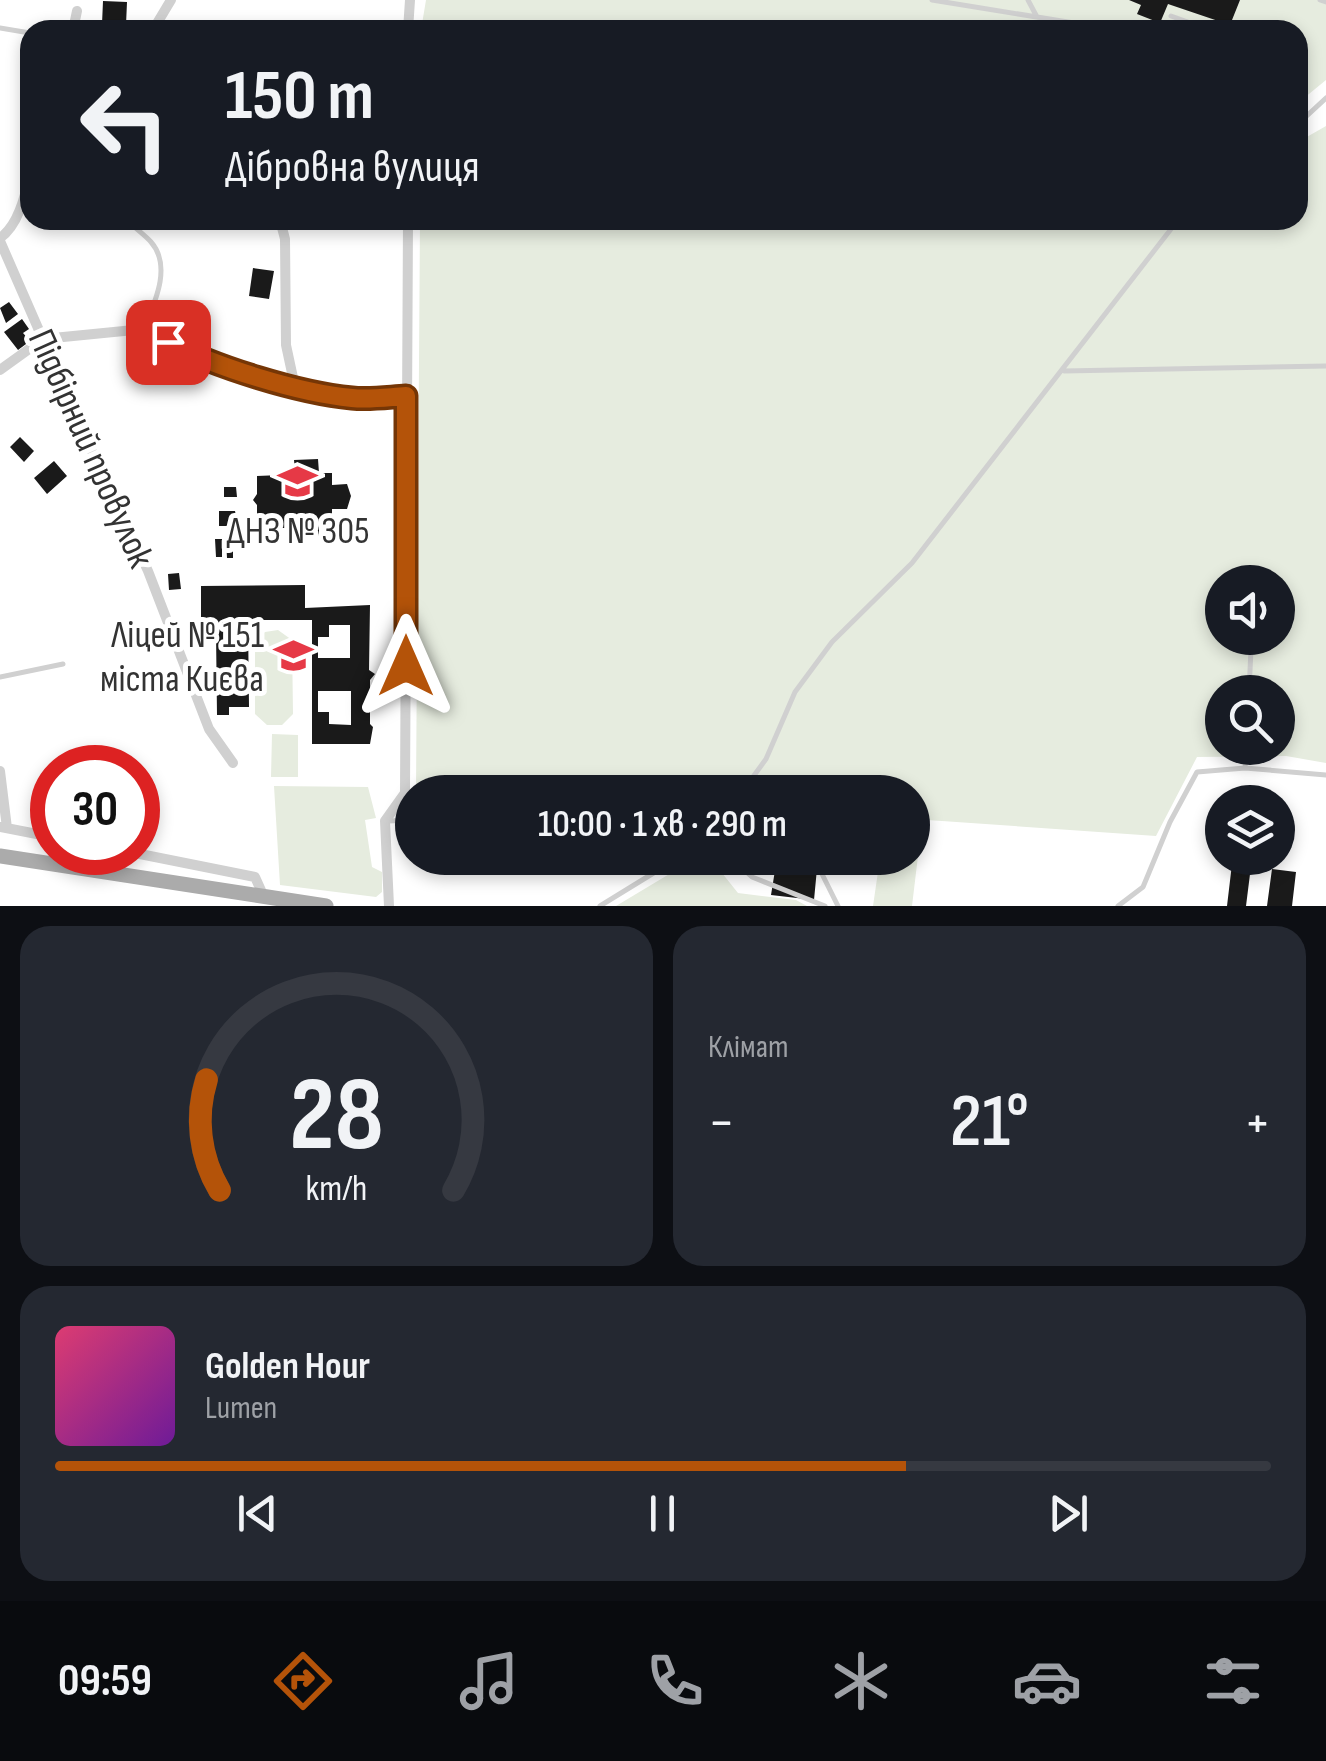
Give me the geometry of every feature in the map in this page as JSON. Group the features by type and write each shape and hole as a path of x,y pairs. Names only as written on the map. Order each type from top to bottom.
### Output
{"main road":[{"path":"0,856 326,906"}],"street":[{"path":"76,20 77,11"},
{"path":"0,240 20,208"},
{"path":"283,230 286,345 296,387"},
{"path":"389,906 385,821 405,792 408,230"},
{"name":"Підбірний провулок","path":"0,240 148,571 209,729 233,763"},
{"path":"0,370 43,339 144,328 193,355 296,387 354,398 406,396"},
{"path":"0,771 3,828 30,833"},
{"path":"160,858 256,877 264,897"}],"lane":[{"path":"932,0 1059,20"},
{"path":"1028,0 1036,16"},
{"path":"1171,16 1180,20"},
{"path":"138,230 152,243 160,263 161,281 144,328"},
{"path":"754,775 766,759 795,692 832,642 912,563 1064,372 1168,232"},
{"path":"1064,372 1326,366"},
{"path":"0,677 63,664"},
{"path":"1118,906 1143,887 1170,822 1197,772 1245,768 1326,776"},
{"path":"385,821 395,821"},
{"path":"600,906 650,875"},
{"path":"751,875 825,906"},
{"path":"823,875 838,906"}],"shaded area":[{"path":"426,0 1326,0 1326,80 1308,95 1308,20 423,20"},
{"path":"1326,126 1326,763 1295,758 1295,675 1205,675 1205,757 1197,757 1156,836 930,820 930,775 416,775 420,230 1308,230 1308,136"},
{"path":"278,630 292,640 293,714 282,725 267,725 255,714 255,641 265,632"},
{"path":"272,734 298,735 298,777 271,777"},
{"path":"274,786 368,787 376,818 365,820 372,867 382,872 382,892 376,897 280,885"},
{"path":"668,875 724,875 738,893 796,900 807,906 616,906"},
{"path":"878,875 916,875 912,906 873,906"}],"building":[{"path":"1129,0 1240,0 1232,20 1215,20 1168,4 1161,20 1152,20 1137,14 1141,5"},
{"path":"103,1 127,2 126,20 102,20"},
{"path":"253,268 274,271 269,299 249,296"},
{"path":"9,302 18,314 6,323 0,308"},
{"path":"22,319 29,329 23,333 30,341 18,350 4,332"},
{"path":"20,437 34,451 24,462 10,447"},
{"path":"318,459 319,473 332,473 332,485 347,484 351,496 347,509 332,509 332,520 319,520 319,537 296,537 296,528 281,528 281,522 257,522 257,505 253,500 257,476 295,470 294,460"},
{"path":"54,461 67,476 47,494 34,478"},
{"path":"224,487 236,487 237,497 224,497"},
{"path":"219,511 235,511 238,526 219,526"},
{"path":"215,539 222,539 222,557 216,557"},
{"path":"226,539 233,539 233,558 227,558"},
{"path":"179,573 181,589 169,590 168,574"},
{"path":"305,585 305,608 370,605 369,670 375,674 370,680 370,744 312,744 312,620 248,620 249,707 229,707 229,715 217,715 216,632 201,633 201,586","holes":["329,625 350,625 350,658 318,658 318,637 329,637","318,691 351,691 351,725 329,724 329,712 318,712"]},
{"path":"1296,872 1292,906 1267,906 1271,875"},
{"path":"774,875 816,875 814,900 771,895"},
{"path":"1231,875 1250,875 1246,906 1227,906"}],"place":[{"name":"ДНЗ № 305","path":"298,481"},
{"name":"Ліцей № 151 міста Києва","path":"294,656"}],"route":[{"path":"168,342 193,355 296,387 354,398 406,396 406,666"}]}
